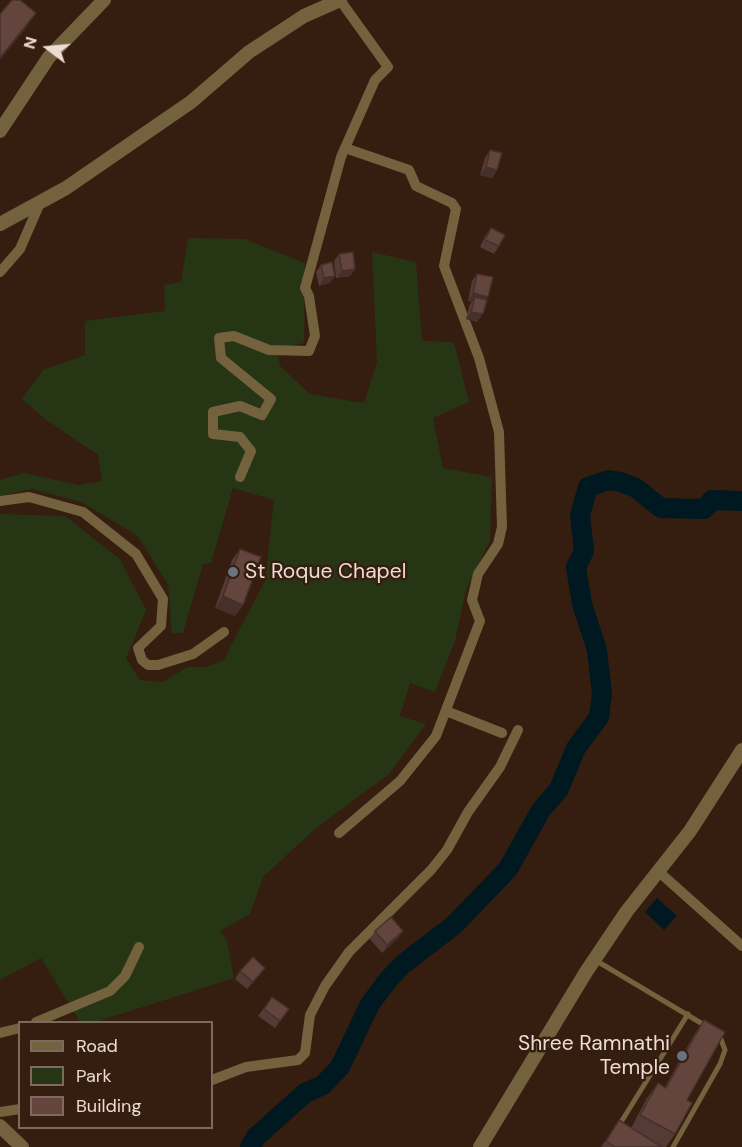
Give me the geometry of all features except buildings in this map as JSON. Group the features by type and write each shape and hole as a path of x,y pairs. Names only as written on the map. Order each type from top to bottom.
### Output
{"street":[{"path":"0,131 49,57 104,0"},
{"path":"0,224 40,203 191,102 249,52 304,16 340,0 388,67 375,80 345,148 305,288 309,296 315,336 309,351 269,350 234,336 219,338 220,358 271,399 261,415 240,406 213,412 213,434 240,437 251,451 240,477"},
{"path":"339,832 400,781 436,736 480,621 472,600 478,574 498,544 502,527 499,432 480,358 444,266 456,209 452,203 416,186 409,170 345,148"},
{"path":"0,272 20,249 40,203"},
{"path":"0,501 29,496 83,512 136,554 164,599 161,626 138,648 142,660 148,665 158,665 193,654 224,632"},
{"path":"446,711 502,733"},
{"path":"213,1080 246,1066 298,1060 305,1053 310,1015 325,986 349,952 431,870 447,850 468,812 500,767 518,730"},
{"path":"480,1147 594,960 690,831 742,750"},
{"path":"658,871 742,946"},
{"path":"41,1021 110,991 125,976 139,947"},
{"path":"0,1033 18,1028"},
{"path":"0,1112 18,1109"},
{"path":"0,1126 22,1147"}],"lane":[{"path":"594,960 720,1035 725,1050 673,1147"},
{"path":"618,1132 618,1123 688,1014"}],"green space":[{"path":"188,238 245,239 305,263 304,343 277,348 280,366 310,394 364,403 377,362 372,252 416,262 422,341 454,342 469,402 433,418 443,468 492,477 490,541 466,590 455,641 435,692 410,683 400,716 426,724 389,774 315,829 263,877 250,914 220,931 227,941 234,978 99,1021 79,1021 41,958 0,980 0,514 65,516 120,559 146,610 126,659 140,680 163,682 187,667 206,667 225,660 265,581 274,500 233,488 211,563 203,564 183,633 172,633 168,585 138,536 81,502 32,489 0,496 0,480 24,473 79,485 102,481 98,455 45,419 22,399 43,370 85,355 85,321 165,311 164,285 181,282"}],"water":[{"path":"657,898 677,916 664,930 645,912"}],"waterway":[{"path":"250,1147 256,1137 305,1093 323,1085 340,1067 370,1004 388,980 402,965 454,925 508,869 541,810 559,789 576,748 599,717 602,694 597,650 582,604 576,567 584,551 580,515 588,487 609,480 621,482 636,488 661,508 704,509 712,500 742,501"}],"place":[{"name":"St Roque Chapel","path":"233,572"},
{"name":"Shree Ramnathi Temple","path":"682,1056"}]}
